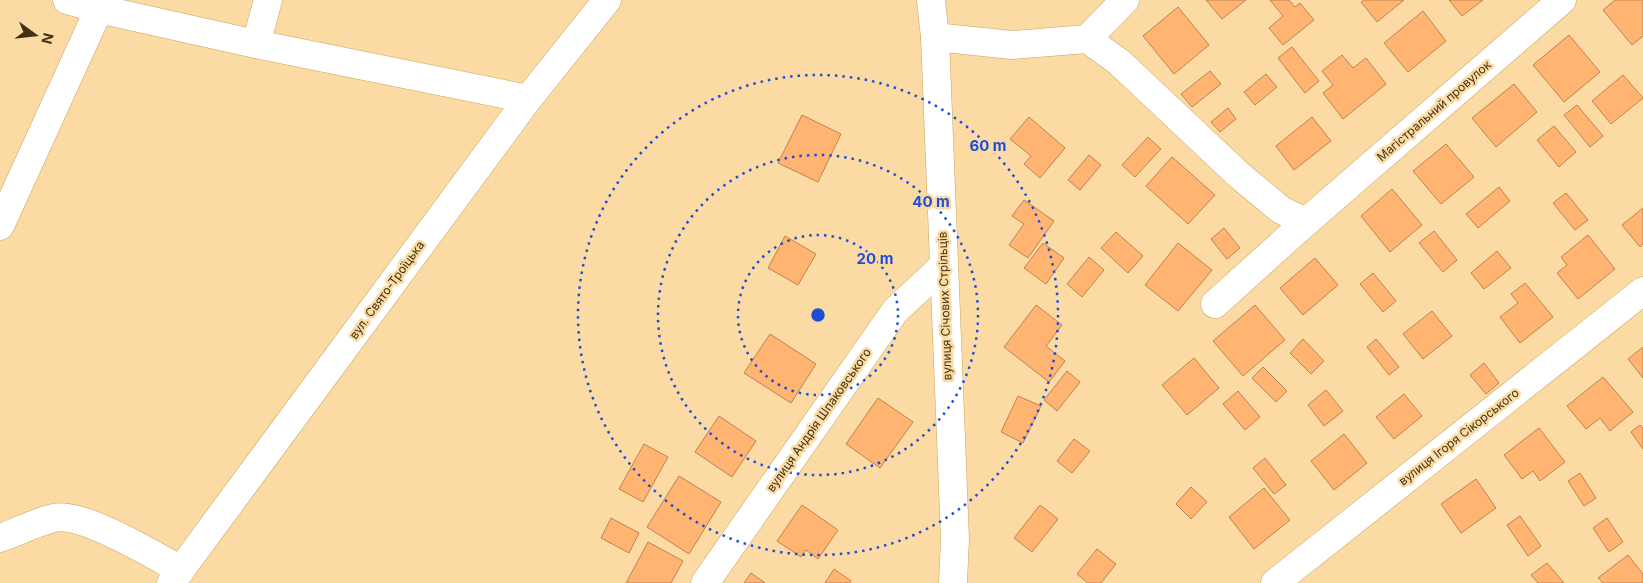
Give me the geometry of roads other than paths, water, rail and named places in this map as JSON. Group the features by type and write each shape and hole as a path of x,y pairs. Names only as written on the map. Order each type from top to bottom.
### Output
{"street":[{"path":"67,0 99,9 256,44 528,99"},
{"path":"256,44 268,0"},
{"name":"вул. Свято-Троїцька","path":"176,576 528,99 607,0"},
{"name":"вулиця Січових Стрільців","path":"931,0 936,36 943,266 955,539 953,583"},
{"path":"936,36 1012,46 1087,39 1125,0"},
{"name":"Магістральний провулок","path":"1215,304 1306,222 1562,0"},
{"path":"0,226 99,9"},
{"path":"1087,39 1119,62 1239,175 1281,210 1306,222"},
{"name":"вулиця Андрія Шпаковського","path":"705,583 895,311 943,266"},
{"name":"вулиця Ігоря Сікорського","path":"1275,583 1643,291"},
{"path":"0,538 56,517 84,520 124,539 176,576"}]}
